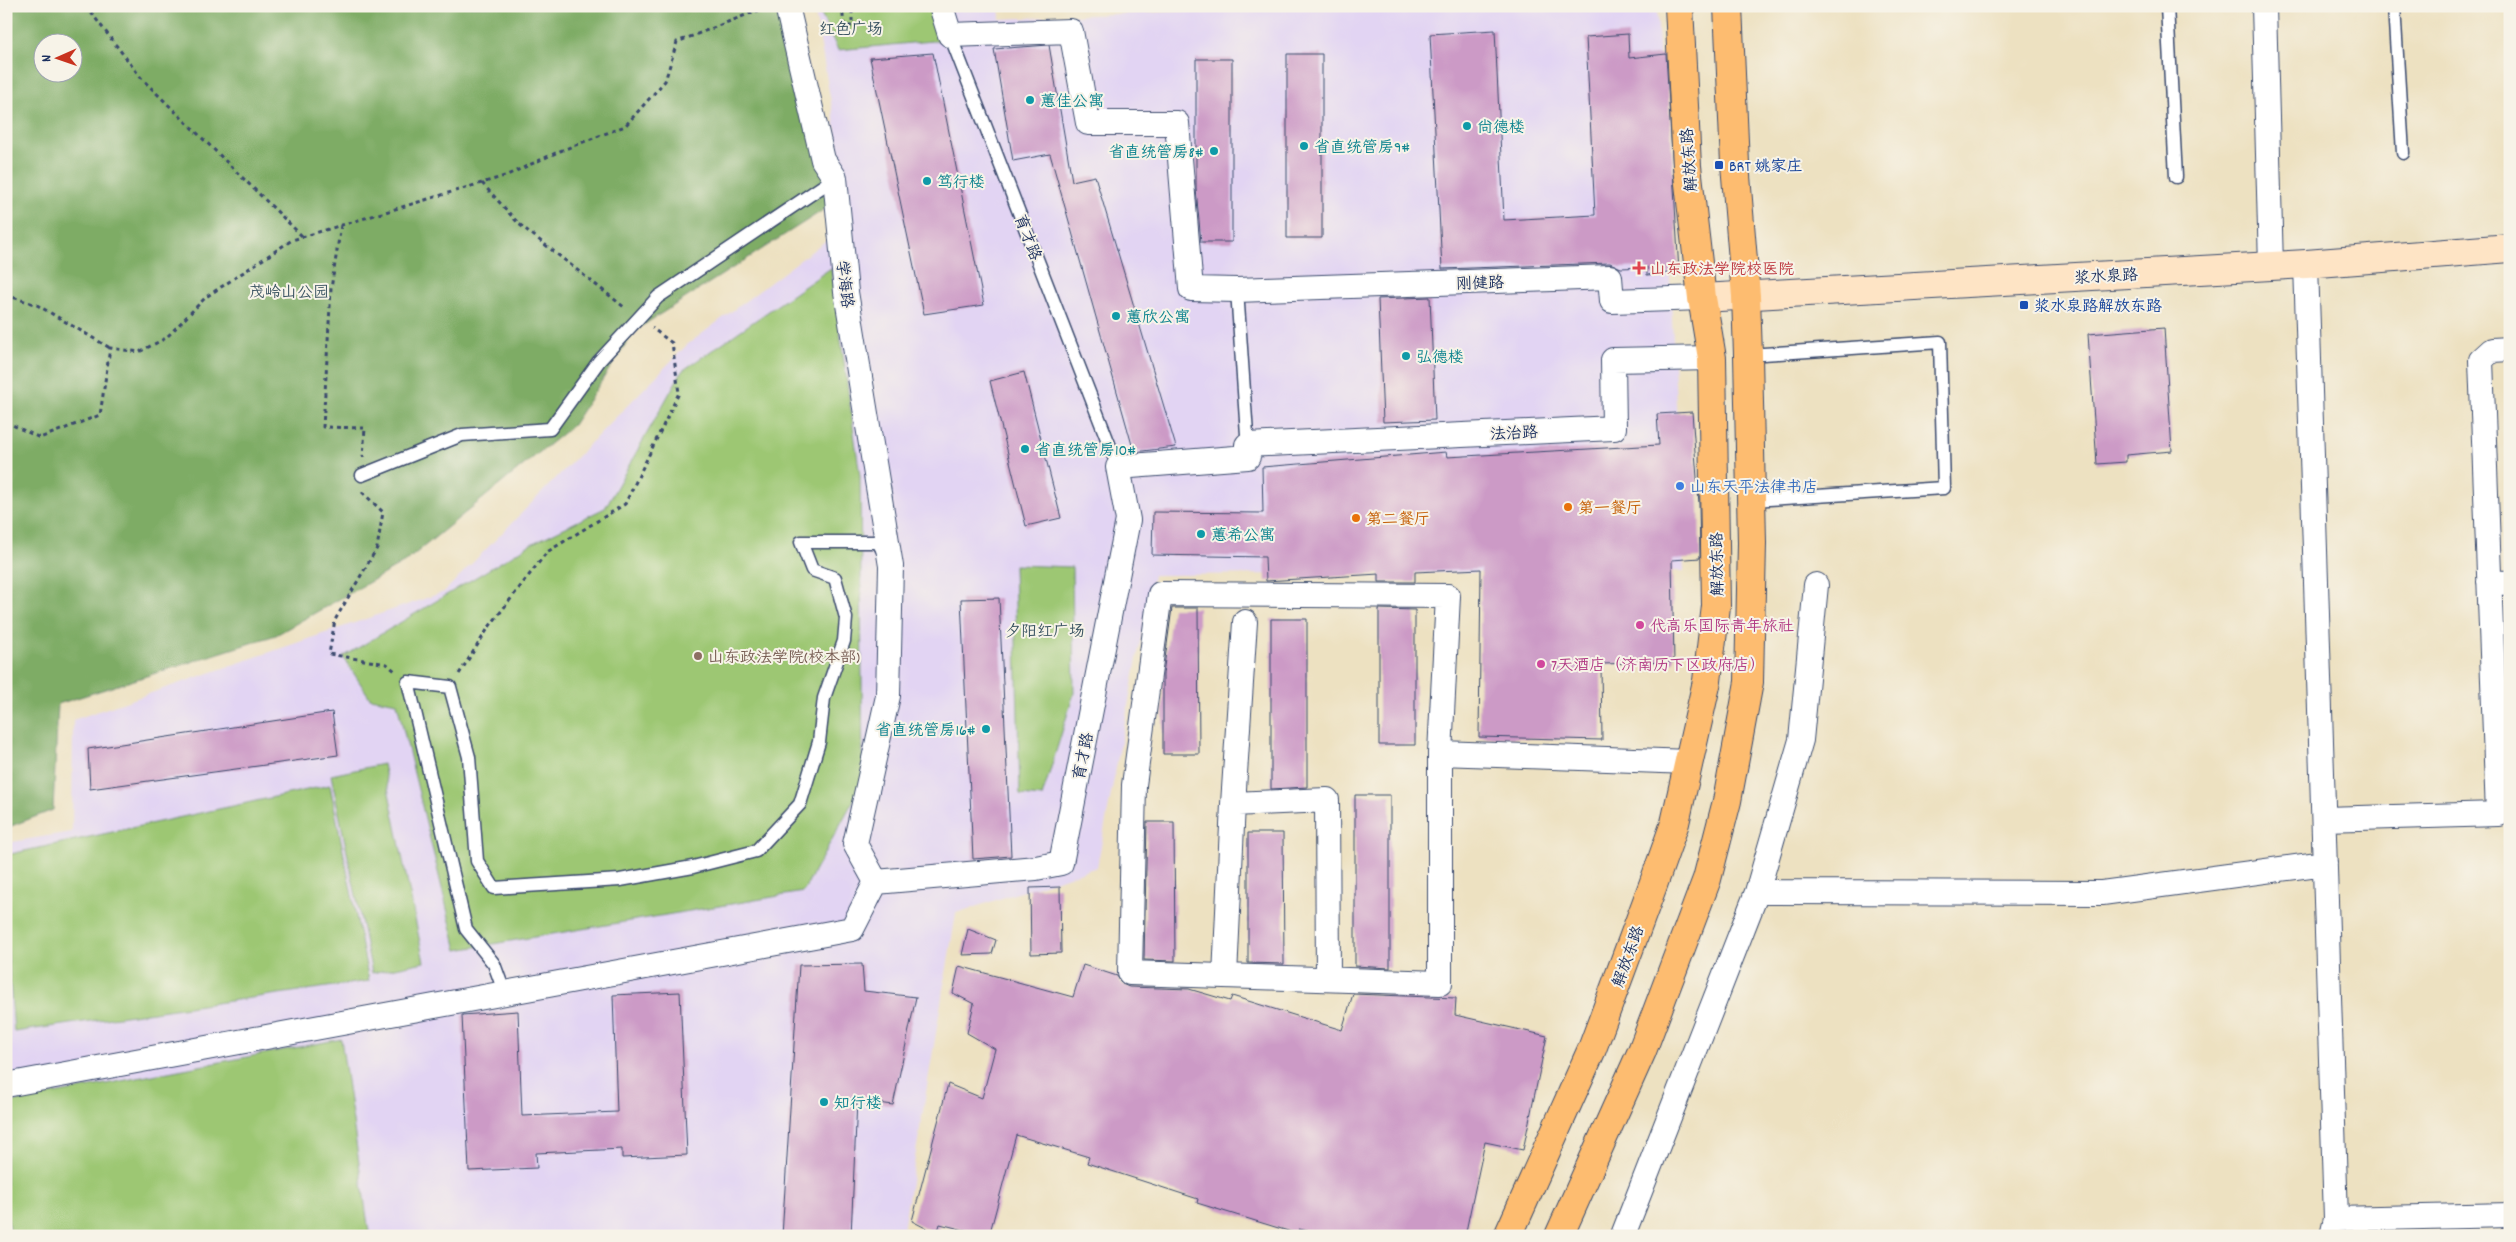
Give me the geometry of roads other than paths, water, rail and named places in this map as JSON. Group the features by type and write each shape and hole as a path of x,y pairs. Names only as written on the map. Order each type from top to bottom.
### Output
{"main road":[{"name":"解放东路","path":"1508,1236 1592,1049 1675,823 1707,681 1716,606 1712,358 1702,298 1687,166 1680,6"},
{"path":"1559,1236 1642,1051 1707,879 1727,801 1749,682 1752,500 1748,355 1746,296 1735,164 1728,6"},
{"name":"浆水泉路","path":"1702,298 2306,264 2510,248"}],"street":[{"name":"育才路","path":"941,6 950,35"},
{"path":"2264,6 2271,266"},
{"name":"学海路","path":"787,7 822,160 834,178 846,292 891,566 888,696 855,844 876,882"},
{"path":"950,35 1071,31 1088,122 1178,123 1191,288 1237,290"},
{"path":"2306,264 2324,819 2334,1227 2510,1216"},
{"name":"刚健路","path":"1237,290 1610,278 1612,301 1702,298"},
{"path":"2324,819 2498,814 2499,582 2481,360 2492,350 2510,349"},
{"name":"法治路","path":"1248,451 1614,428 1613,360 1712,358"},
{"path":"1118,467 1248,451"},
{"name":"育才路","path":"876,882 1036,868 1060,864 1128,520 1118,467"},
{"path":"1623,1235 1757,892 1801,740 1816,585"},
{"path":"1160,594 1448,596 1440,753 1440,983 1130,973 1134,785 1160,594"},
{"path":"1225,976 1233,804 1245,622"},
{"path":"1440,753 1689,762"},
{"path":"1233,804 1327,800 1328,979"},
{"path":"1757,892 2102,893 2325,863"},
{"path":"6,1085 852,929 876,882"}],"lane":[{"path":"2168,6 2176,178"},
{"path":"2394,6 2403,153"},
{"name":"育才路","path":"950,35 1118,467"},
{"path":"362,475 462,435 550,429 599,360 658,297 834,178"},
{"path":"1237,290 1248,451"},
{"path":"1748,355 1940,342 1944,488 1752,500"},
{"path":"505,994 494,964 466,929 408,682 450,687 469,757 477,861 494,888 620,880 693,867 756,851 800,804 819,742 824,698 844,641 846,618 835,578 812,570 801,542 878,542 891,566"}],"place":[{"name":"蕙佳公寓","path":"1030,100"},
{"name":"尚德楼","path":"1467,126"},
{"name":"省直统管房9#","path":"1304,146"},
{"name":"省直统管房8#","path":"1214,151"},
{"name":"BRT 姚家庄","path":"1719,165"},
{"name":"笃行楼","path":"927,181"},
{"name":"山东政法学院校医院","path":"1639,268"},
{"name":"浆水泉路解放东路","path":"2024,305"},
{"name":"蕙欣公寓","path":"1116,316"},
{"name":"弘德楼","path":"1406,356"},
{"name":"省直统管房10#","path":"1025,449"},
{"name":"山东天平法律书店","path":"1680,486"},
{"name":"第一餐厅","path":"1568,507"},
{"name":"第二餐厅","path":"1356,518"},
{"name":"蕙希公寓","path":"1201,534"},
{"name":"代高乐国际青年旅社","path":"1640,625"},
{"name":"山东政法学院(校本部)","path":"698,656"},
{"name":"7天酒店（济南历下区政府店）","path":"1541,664"},
{"name":"省直统管房16#","path":"986,729"},
{"name":"知行楼","path":"824,1102"}],"park label":[{"name":"红色广场","path":"851,28"},
{"name":"茂岭山公园","path":"289,291"},
{"name":"夕阳红广场","path":"1045,630"}]}
